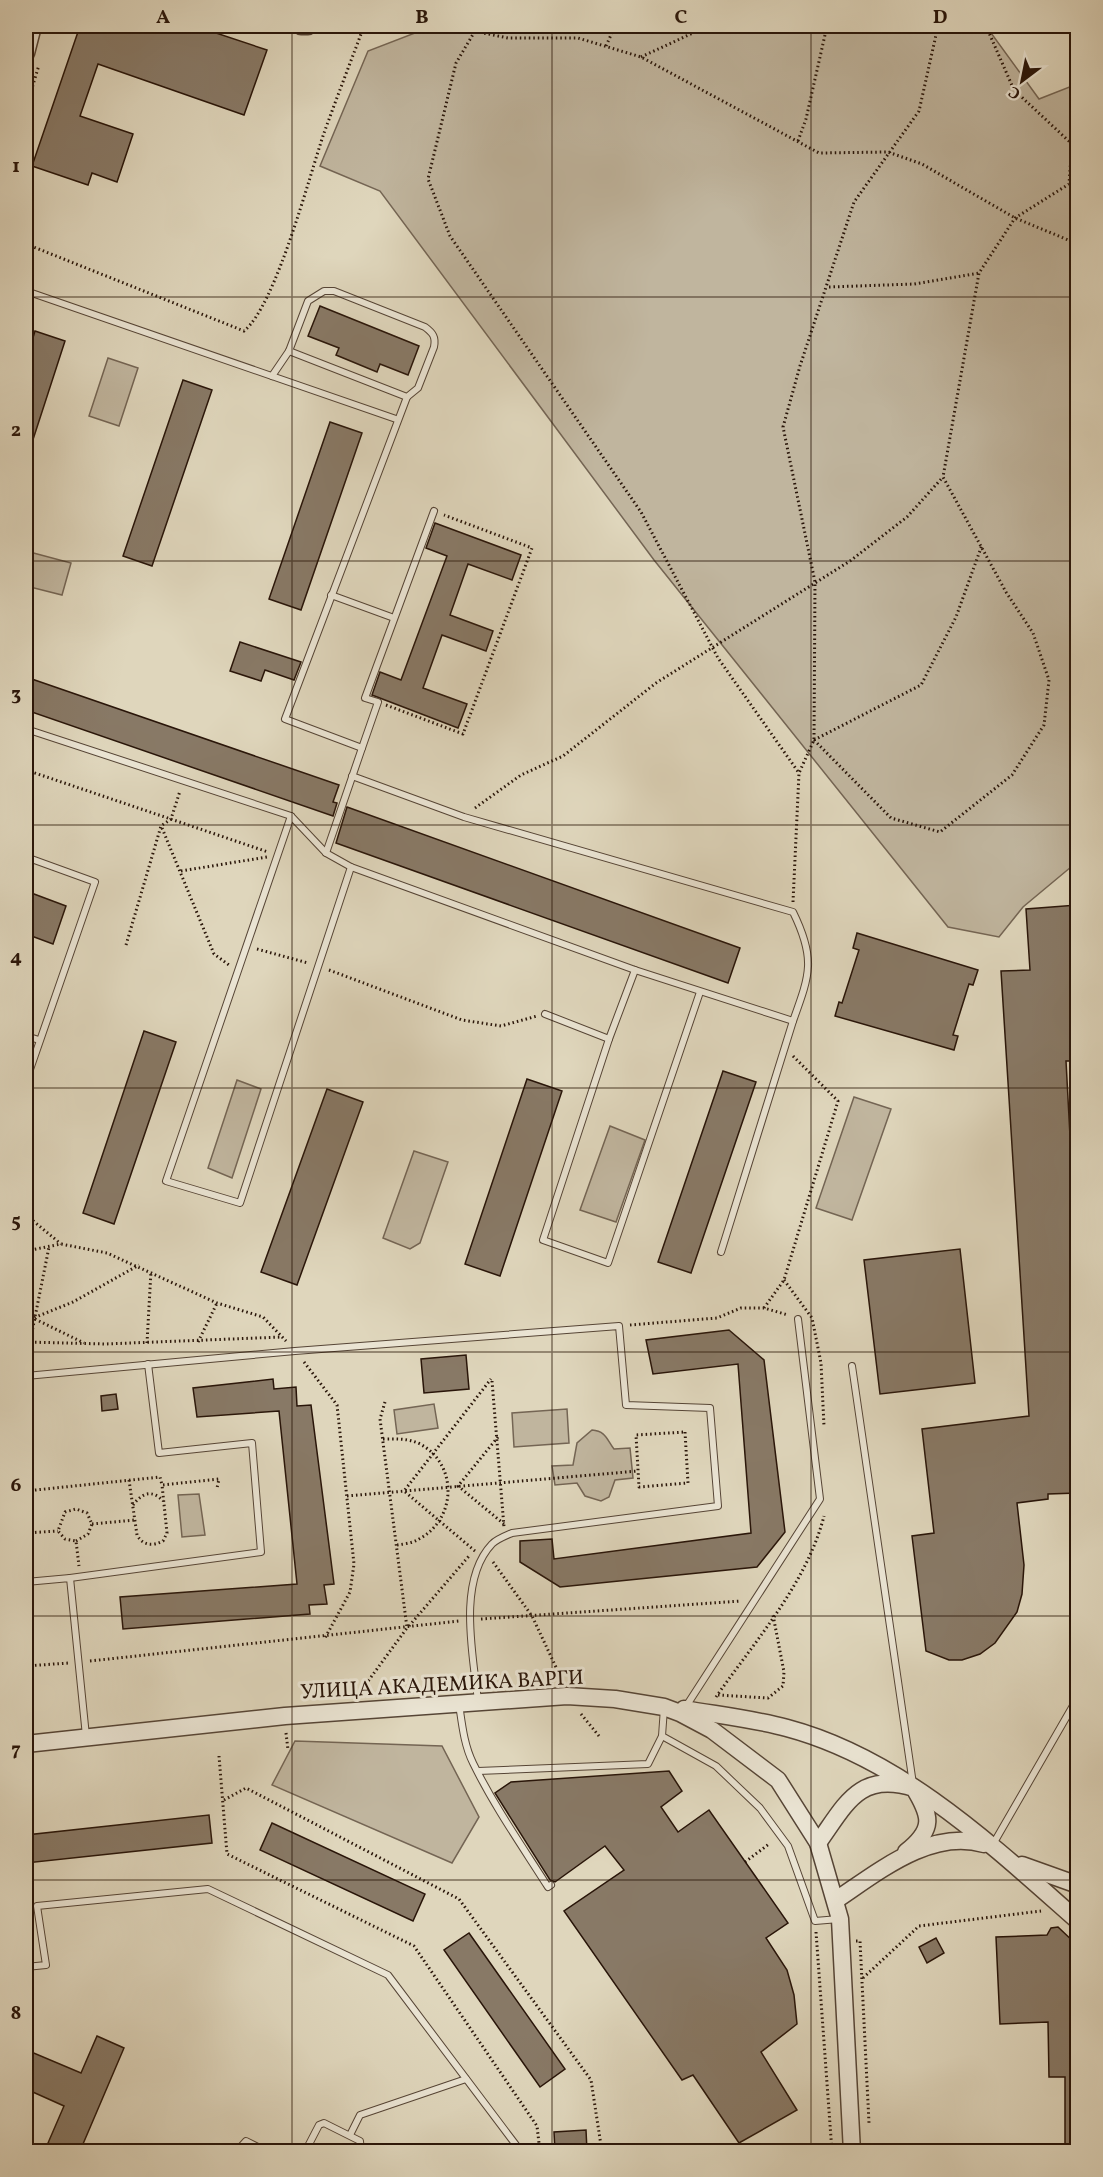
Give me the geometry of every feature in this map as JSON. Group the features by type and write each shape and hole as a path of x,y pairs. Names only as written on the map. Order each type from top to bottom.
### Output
{"street":[{"path":"33,26 33,55"},
{"path":"301,26 308,26"},
{"name":"УЛИЦА АКАДЕМИКА ВАРГИ","path":"26,1744 285,1716 567,1696 645,1703 664,1707 712,1730 778,1780 818,1843 840,1919 852,2151"},
{"path":"645,1703 787,1728 836,1746 914,1788 992,1846 1028,1869 1077,1885"},
{"path":"818,1843 845,1806 861,1791 875,1783 894,1782 914,1788 928,1810 927,1829 913,1846 836,1900"},
{"path":"890,1864 947,1841 970,1840 992,1846 1077,1921"}],"lane":[{"path":"26,291 396,419"},
{"path":"272,376 289,351 308,301 324,291 334,291 425,327 433,333 434,347 418,388 407,397 396,419 285,719 362,748"},
{"path":"289,351 407,397"},
{"path":"326,853 378,702 365,698 434,512"},
{"path":"331,595 394,618"},
{"path":"26,729 291,816 326,853 351,867 635,970 793,1021"},
{"path":"352,776 464,817 793,912 806,939 810,973 721,1252"},
{"path":"291,816 166,1181 240,1203 351,867"},
{"path":"26,857 95,882 26,1081"},
{"path":"635,970 609,1040 543,1240 608,1263 700,992"},
{"path":"545,1014 609,1040"},
{"path":"26,1035 39,1040"},
{"path":"685,1709 696,1688 819,1499 798,1319"},
{"path":"27,1376 296,1351 619,1326 626,1405 710,1408 718,1506 512,1533 492,1544 472,1579 470,1620 478,1702"},
{"path":"26,1581 70,1578 261,1552 252,1443 159,1453 148,1364"},
{"path":"852,1366 914,1788"},
{"path":"70,1578 86,1736"},
{"path":"992,1846 1077,1697"},
{"path":"459,1704 472,1762 490,1796 548,1887 550,1885"},
{"path":"478,1771 648,1764 662,1736 664,1707"},
{"path":"662,1736 716,1766 760,1808 788,1845 815,1921 840,1919"},
{"path":"26,1967 46,1965 37,1906 208,1889 388,1975 516,2145 516,2151"},
{"path":"350,2135 360,2115 466,2079"},
{"path":"305,2151 321,2124 350,2135 362,2144 361,2151"},
{"path":"236,2151 246,2141 268,2151"}],"path":[{"path":"26,244 244,331 253,323 271,290 325,131 364,26"},
{"path":"449,26 508,38 578,38 641,57 819,153 888,152 922,164 1015,218 1077,244"},
{"path":"482,26 475,31 456,63 428,179 450,236 641,512 712,647 799,773"},
{"path":"605,46 615,26"},
{"path":"641,57 708,26"},
{"path":"798,141 806,119 827,26"},
{"path":"793,912 799,773 814,740 815,582 783,427 800,366 828,287 854,202 919,111 938,26"},
{"path":"986,26 1014,90 1072,144 1069,184"},
{"path":"26,108 33,55"},
{"path":"464,817 521,775 563,756 656,683 850,561 907,517 943,477 979,273 1015,218 1069,184 1077,171"},
{"path":"828,287 914,284 979,273"},
{"path":"814,740 891,818 940,832 1012,775 1044,725 1049,680 1033,633 1006,592 982,544 943,477"},
{"path":"378,702 464,734 532,548 434,512"},
{"path":"814,740 921,685 956,617 982,544"},
{"path":"26,770 278,855"},
{"path":"126,945 161,826 171,819 184,781"},
{"path":"161,826 214,954 238,972"},
{"path":"181,871 278,855"},
{"path":"247,946 318,966 462,1020 501,1026 545,1014"},
{"path":"764,1308 784,1280 838,1101 785,1047"},
{"path":"26,1215 61,1244"},
{"path":"26,1251 61,1244 107,1253 151,1271 217,1303 263,1317 296,1351 337,1405 354,1564 353,1582 325,1638"},
{"path":"27,1376 28,1342 35,1319 49,1247"},
{"path":"26,1321 73,1302 139,1266"},
{"path":"147,1343 151,1271"},
{"path":"784,1280 812,1318 821,1363 824,1431"},
{"path":"198,1342 217,1303"},
{"path":"619,1326 717,1318 741,1308 764,1308 798,1319"},
{"path":"35,1319 86,1344"},
{"path":"28,1342 147,1343 283,1337"},
{"path":"404,1491 491,1379 498,1437 504,1536"},
{"path":"385,1402 380,1419 407,1628"},
{"path":"685,1432 688,1484 639,1487 638,1471 636,1435 685,1432"},
{"path":"458,1486 498,1437"},
{"path":"383,1439 403,1439 419,1444 433,1454 443,1468 448,1487 448,1501 440,1521 432,1531 418,1540 397,1545"},
{"path":"347,1496 638,1471"},
{"path":"26,1491 129,1480 160,1477 167,1533 163,1540 156,1544 140,1541 129,1480"},
{"path":"162,1485 219,1479 218,1488"},
{"path":"458,1486 504,1524"},
{"path":"404,1491 474,1551 498,1565 532,1616 561,1675 567,1696 599,1736"},
{"path":"133,1505 141,1495 149,1493 157,1495 164,1503"},
{"path":"76,1509 87,1513 92,1524 88,1534 76,1540 65,1539 58,1531 65,1512 76,1509"},
{"path":"718,1695 795,1583 818,1538 825,1509"},
{"path":"92,1524 135,1520"},
{"path":"26,1533 58,1531"},
{"path":"76,1540 80,1576"},
{"path":"363,1688 407,1628 474,1551"},
{"path":"26,1666 325,1638 470,1620 754,1600"},
{"path":"696,1688 716,1698 718,1695 768,1698 783,1686 784,1672 773,1615"},
{"path":"219,1756 227,1854 414,1946 537,2126 540,2151"},
{"path":"224,1800 246,1788 459,1899 591,2080 602,2151"},
{"path":"746,1862 770,1844"},
{"path":"863,1978 919,1926 1051,1910"},
{"path":"815,1921 832,2151"},
{"path":"860,1941 869,2123"}],"shaded area":[{"path":"433,26 986,26 1039,99 1077,84 1077,862 1023,907 999,937 948,927 654,560 380,191 320,166 368,51"},
{"path":"108,358 138,368 119,426 89,416"},
{"path":"26,551 71,563 62,595 26,586"},
{"path":"237,1080 261,1089 232,1178 208,1168"},
{"path":"854,1097 891,1109 852,1220 816,1208"},
{"path":"610,1126 645,1140 616,1222 580,1210"},
{"path":"414,1151 448,1162 420,1243 410,1249 383,1238"},
{"path":"434,1404 438,1428 397,1434 394,1410"},
{"path":"567,1409 569,1443 514,1447 512,1413"},
{"path":"592,1430 603,1434 614,1449 630,1448 633,1478 615,1480 609,1497 601,1501 585,1496 577,1483 555,1485 552,1466 573,1465 577,1443"},
{"path":"199,1494 205,1535 182,1537 178,1495"},
{"path":"295,1741 442,1746 479,1817 452,1863 272,1785"}],"building":[{"path":"80,26 195,26 267,50 244,115 98,64 80,116 133,134 117,182 92,173 88,185 32,166"},
{"path":"320,306 419,346 408,375 380,364 377,372 336,355 339,348 308,336"},
{"path":"35,331 65,341 28,455 26,455 26,361"},
{"path":"183,380 212,390 152,566 123,556"},
{"path":"330,422 362,433 301,610 269,599"},
{"path":"435,523 521,555 512,580 468,564 450,615 493,631 486,651 442,635 423,688 467,704 458,728 372,695 380,672 401,680 447,556 426,548"},
{"path":"240,642 301,662 294,680 265,670 261,681 230,671"},
{"path":"26,677 339,785 333,802 337,803 333,816 26,710"},
{"path":"347,807 740,948 728,983 336,843"},
{"path":"26,891 66,906 53,944 26,934"},
{"path":"1077,905 1077,1061 1066,1061 1077,1267 1077,1493 1048,1494 1048,1499 1017,1503 1024,1565 1022,1594 1017,1612 995,1643 980,1654 962,1660 949,1660 926,1651 912,1536 934,1533 922,1429 1029,1416 1001,971 1030,970 1026,909"},
{"path":"857,933 978,970 973,985 969,984 953,1035 958,1036 954,1050 835,1016 839,1002 842,1003 859,950 853,948"},
{"path":"144,1031 176,1042 114,1224 83,1213"},
{"path":"723,1071 756,1082 691,1273 658,1262"},
{"path":"527,1079 562,1091 500,1276 465,1264"},
{"path":"327,1089 363,1102 297,1285 261,1272"},
{"path":"960,1249 975,1383 880,1394 864,1260"},
{"path":"729,1330 764,1360 785,1532 757,1567 560,1587 520,1562 520,1541 552,1539 554,1559 751,1533 738,1364 653,1374 646,1340"},
{"path":"466,1355 469,1389 424,1393 421,1359"},
{"path":"273,1379 274,1389 296,1387 297,1406 311,1405 334,1584 324,1585 327,1604 309,1605 310,1614 123,1629 120,1597 297,1584 279,1411 197,1417 193,1388"},
{"path":"116,1394 118,1409 102,1411 101,1396"},
{"path":"669,1771 682,1791 661,1807 678,1832 709,1810 788,1923 766,1938 787,1970 794,1995 797,2024 761,2052 797,2110 739,2143 693,2075 682,2080 564,1911 624,1870 605,1846 555,1882 550,1880 495,1793 511,1782"},
{"path":"209,1815 212,1843 26,1863 26,1835"},
{"path":"272,1823 425,1894 413,1921 260,1850"},
{"path":"1058,1927 1077,1945 1077,2151 1065,2151 1065,2077 1049,2077 1048,2022 1000,2024 996,1937 1047,1935 1051,1928"},
{"path":"469,1933 565,2069 540,2087 444,1950"},
{"path":"936,1938 944,1953 927,1963 919,1947"},
{"path":"97,2036 124,2048 80,2151 67,2151 48,2143 64,2106 26,2089 26,2060 29,2051 81,2073"},
{"path":"586,2130 587,2151 555,2151 554,2132"}]}
